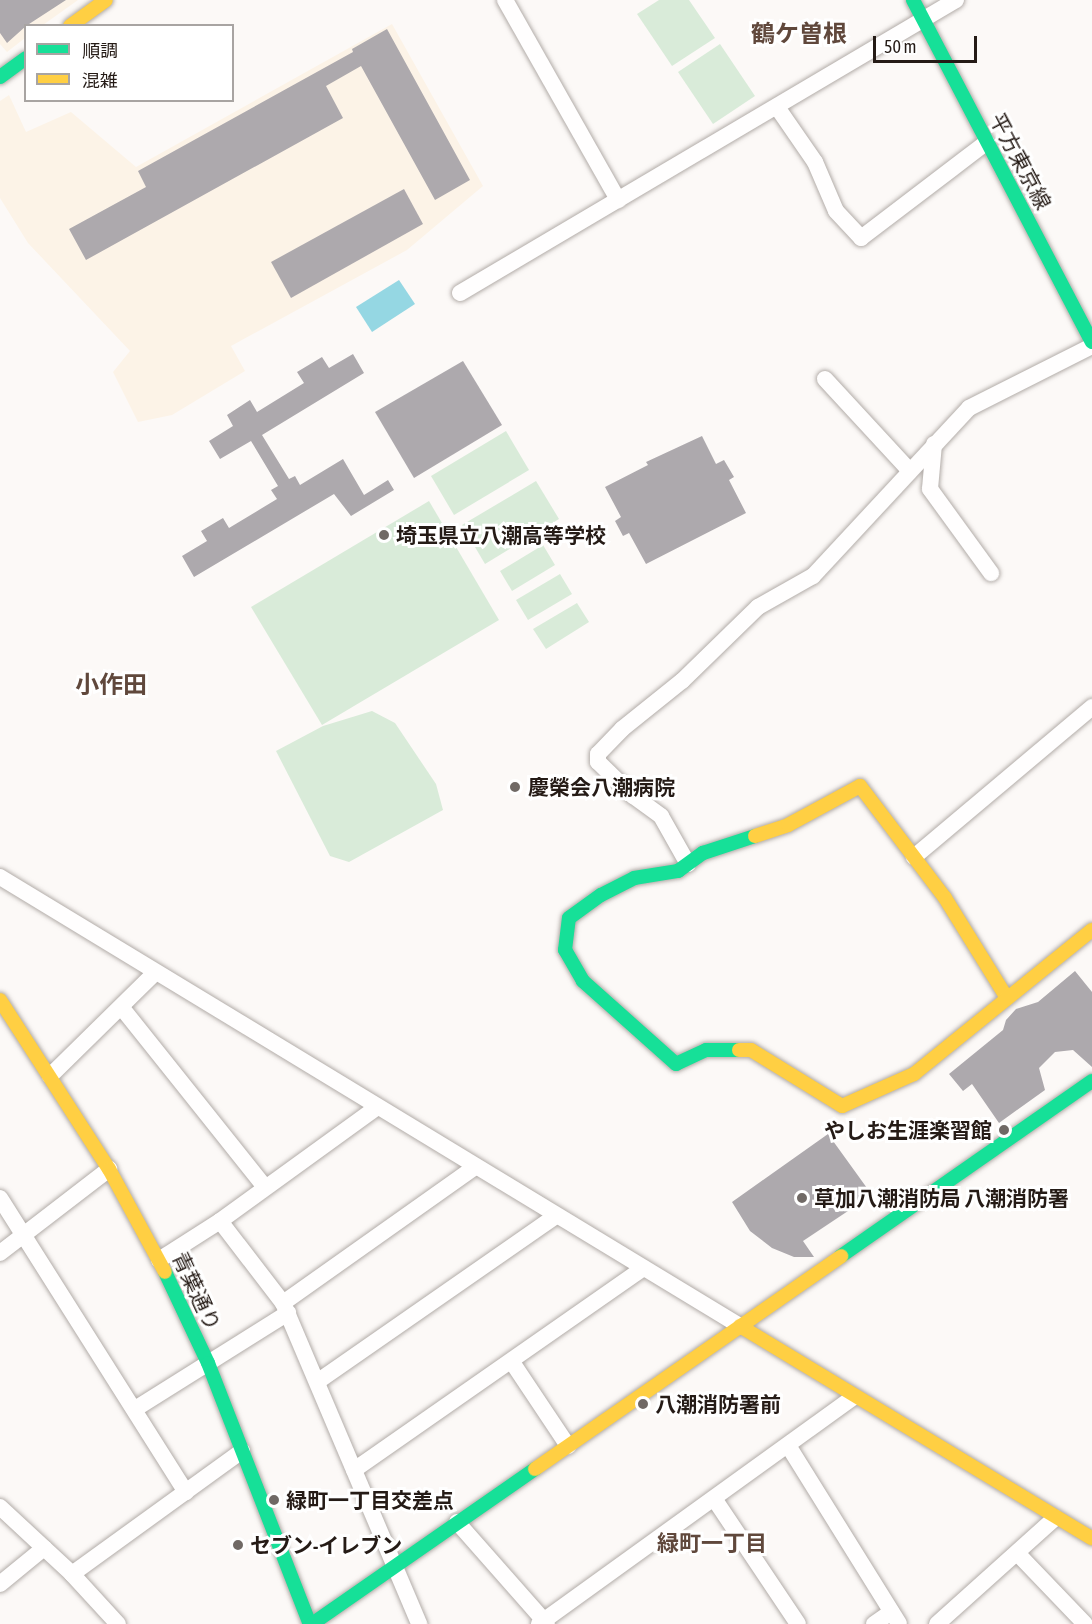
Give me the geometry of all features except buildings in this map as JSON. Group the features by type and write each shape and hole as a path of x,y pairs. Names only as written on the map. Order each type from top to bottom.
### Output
{"street":[{"path":"73,24 106,0"},
{"path":"504,0 618,200"},
{"name":"平方東京線","path":"913,0 1092,344"},
{"path":"460,293 956,0"},
{"path":"0,77 24,59"},
{"path":"777,107 815,162 832,206 861,238 987,142"},
{"path":"688,864 662,816 619,783 598,762 598,754 622,729 682,681 758,607 813,576 908,470 969,408 1092,344"},
{"path":"825,379 908,470"},
{"path":"934,444 930,489 991,573"},
{"path":"914,857 1092,707"},
{"path":"1007,998 945,898 860,786 788,825 704,853 678,871 634,878 601,895 569,918 565,950 583,981 676,1064 705,1050 751,1050 842,1106 914,1074 1092,930"},
{"path":"0,877 474,1168 644,1268 1055,1518 1092,1538"},
{"path":"51,1076 156,972"},
{"name":"青葉通り","path":"0,1000 109,1169 159,1260 208,1363 311,1624"},
{"path":"122,1008 265,1187"},
{"path":"311,1624 1092,1081"},
{"path":"159,1260 220,1221 376,1108"},
{"path":"135,1410 208,1363 474,1168"},
{"path":"0,1253 109,1169"},
{"path":"0,1198 186,1492"},
{"path":"317,1383 556,1216"},
{"path":"220,1221 285,1308 419,1624"},
{"path":"354,1470 644,1268"},
{"path":"512,1362 568,1446"},
{"path":"457,1522 544,1623 789,1447 854,1397"},
{"path":"789,1447 895,1618 874,1624"},
{"path":"72,1574 242,1451"},
{"path":"715,1500 798,1624"},
{"path":"0,1507 72,1574 118,1624"},
{"path":"937,1624 1055,1518"},
{"path":"0,1584 44,1548"},
{"path":"1017,1553 1085,1624"}],"shaded area":[{"path":"0,0 78,0 44,24 24,24 24,39 7,52 0,44"},
{"path":"392,24 483,186 407,250 231,346 245,371 172,415 138,422 113,372 130,351 28,243 0,198 0,101 9,95 26,132 71,112 136,167"}],"green space":[{"path":"659,0 689,0 715,38 672,66 637,14"},
{"path":"720,44 755,96 713,124 678,72"},
{"path":"506,431 529,470 454,515 431,476"},
{"path":"536,481 559,519 485,564 462,525"},
{"path":"429,501 499,620 322,725 251,607"},
{"path":"543,545 555,565 512,591 500,571"},
{"path":"560,574 572,594 528,620 516,600"},
{"path":"577,603 589,622 546,649 533,629"},
{"path":"372,711 395,723 436,784 443,810 349,862 330,856 276,751 323,726"}],"water":[{"path":"399,280 415,304 372,332 356,307"}],"traffic: fast":[{"path":"913,0 1092,342"},
{"path":"0,77 24,59"},
{"path":"739,1050 706,1050 676,1064 583,981 565,950 569,918 601,895 634,878 678,871 703,853 755,836"},
{"path":"841,1256 1092,1081"},
{"path":"165,1272 208,1363 310,1624"},
{"path":"312,1624 535,1469"}],"traffic: slow":[{"path":"73,24 106,0"},
{"path":"755,836 788,825 860,786 945,898 1007,998"},
{"path":"739,1050 751,1050 842,1106 914,1074 1092,930"},
{"path":"0,1000 109,1169 165,1272"},
{"path":"535,1469 841,1256"},
{"path":"740,1326 1092,1538"}],"place":[{"name":"埼玉県立八潮高等学校","path":"384,535"},
{"name":"慶榮会八潮病院","path":"515,787"},
{"name":"やしお生涯楽習館","path":"1004,1130"},
{"name":"草加八潮消防局 八潮消防署","path":"802,1198"},
{"name":"八潮消防署前","path":"643,1404"},
{"name":"緑町一丁目交差点","path":"274,1500"},
{"name":"セブン-イレブン","path":"238,1545"}],"district":[{"name":"鶴ケ曽根","path":"799,34"},
{"name":"小作田","path":"111,685"},
{"name":"緑町一丁目","path":"712,1544"}]}
